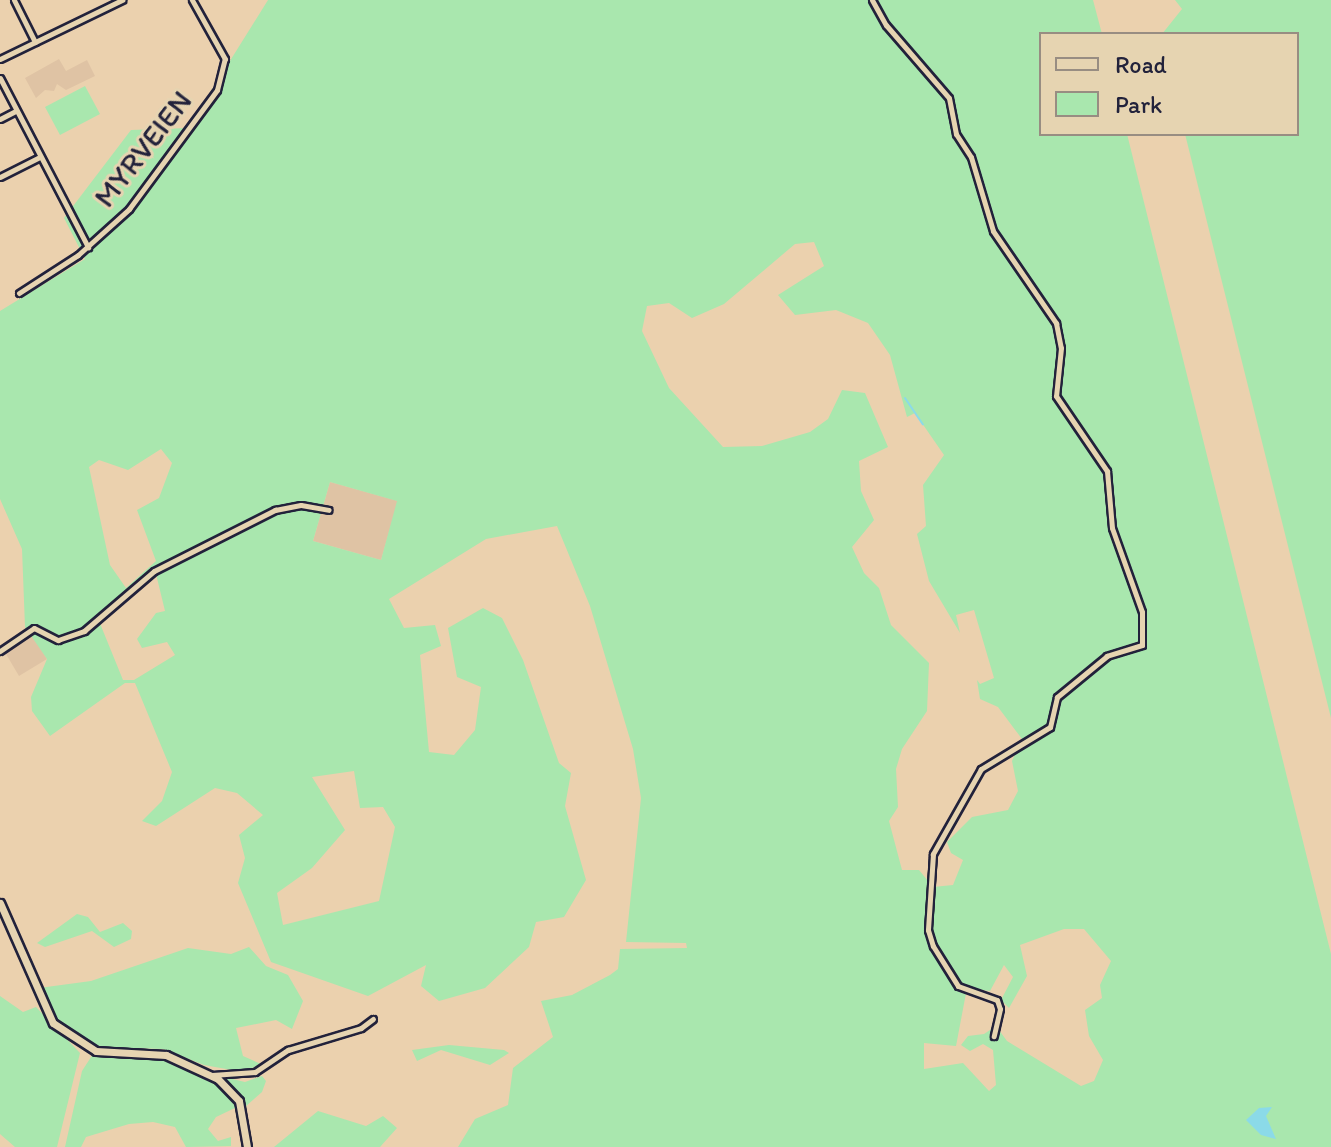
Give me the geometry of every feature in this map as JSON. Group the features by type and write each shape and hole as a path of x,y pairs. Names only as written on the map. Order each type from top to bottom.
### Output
{"main road":[{"path":"0,903 12,923 44,1009 62,1031 98,1051 166,1055 212,1075 238,1097 247,1147"}],"street":[{"path":"14,0 35,42"},
{"path":"0,59 109,3 122,0"},
{"name":"MYRVEIEN","path":"19,293 88,247 159,174 224,75 222,53 192,0"},
{"path":"872,0 886,25 949,98 956,134 971,157 993,231 1056,323 1061,348 1056,396 1107,471 1112,528 1142,612 1142,645 1107,656 1057,697 1050,727 981,769 933,854 928,930 933,946 958,986 997,1000 1000,1009 994,1036"},
{"path":"0,78 88,247"},
{"path":"0,119 16,111"},
{"path":"0,177 40,157"},
{"path":"0,651 34,628 58,640 84,631 154,571 275,510 301,505 329,510"},
{"path":"212,1075 250,1074 293,1047 361,1028 373,1019"}],"shaded area":[{"path":"59,59 66,71 87,60 95,76 66,90 57,84 54,91 45,90 36,98 25,78"},
{"path":"330,482 398,501 381,560 313,541"},
{"path":"31,633 47,659 19,676 6,654"}],"green space":[{"path":"268,0 1093,0 1101,32 1039,32 1039,136 1127,136 1331,954 1331,1147 458,1147 475,1119 508,1105 513,1068 553,1037 541,1001 572,995 610,975 618,969 620,949 687,948 686,943 626,942 641,798 633,749 590,606 557,526 486,539 389,599 404,628 435,625 441,646 420,655 429,752 454,755 475,730 481,687 457,677 448,628 483,608 502,618 523,660 559,763 571,773 565,806 586,880 564,917 536,922 529,947 485,988 439,1001 421,986 426,965 368,996 271,962 238,883 245,858 239,835 263,815 237,793 215,788 156,826 142,821 162,801 172,772 135,683 125,683 50,736 32,711 31,697 47,659 25,627 22,549 0,499 0,311 85,259 64,218 131,130 188,128","holes":["814,242 824,266 778,295 795,315 836,310 868,323 890,355 907,417 915,413 944,455 923,485 926,526 917,534 929,581 960,633 956,615 974,610 994,678 980,684 977,680 980,699 998,707 1022,739 1012,761 1018,791 1008,810 972,817 947,842 951,853 963,860 953,885 933,887 919,870 902,870 889,821 898,807 896,769 902,749 927,711 929,663 891,625 879,588 864,573 852,547 874,520 861,491 859,461 888,447 865,393 842,390 828,419 810,432 762,446 723,447 669,388 642,331 647,306 669,303 692,318 724,304 795,244","161,449 172,463 159,498 137,510 156,561 126,588 110,565 89,467 99,460 128,470","330,482 397,501 381,560 313,541","156,574 165,611 156,613 137,639 142,648 167,642 175,655 134,680 123,680 99,621","354,771 360,808 383,807 395,827 379,901 283,925 277,893 312,868 345,830 312,777","1064,929 1084,929 1111,961 1100,985 1102,998 1085,1010 1089,1036 1103,1060 1094,1081 1081,1086 1007,1041 996,1026 984,1034 968,1036 961,1045 970,1051 983,1044 993,1050 996,1085 989,1091 963,1063 924,1069 924,1043 956,1046 967,988 990,991 1004,965 1013,977 1001,1000 1009,1008 1027,976 1020,945"]},
{"path":"1175,0 1331,0 1331,718 1186,136 1299,136 1299,32 1164,32 1182,9"},
{"path":"85,86 100,114 60,135 45,107"},
{"path":"77,914 88,917 100,932 123,923 132,931 131,939 114,947 92,931 45,947 37,943"},
{"path":"249,947 266,966 288,975 303,1001 292,1029 276,1020 236,1028 243,1056 261,1064 243,1072 204,1065 163,1049 97,1047 59,1022 39,988 91,981 188,948 231,954"},
{"path":"0,996 23,1012 36,1007 80,1053 57,1147 15,1147 0,1134"},
{"path":"449,1045 509,1053 490,1065 441,1050 417,1061 412,1050"},
{"path":"93,1054 167,1059 216,1083 237,1107 216,1117 208,1129 218,1141 231,1137 231,1146 186,1147 175,1127 153,1122 129,1124 86,1137 81,1147 65,1147 82,1071"},
{"path":"262,1076 266,1081 262,1092 245,1107 224,1077 245,1082"},
{"path":"318,1111 366,1126 383,1116 397,1128 380,1147 274,1147"}],"water":[{"path":"1272,1107 1266,1116 1276,1139 1261,1135 1246,1120 1259,1108"}],"waterway":[{"path":"905,398 923,425"}]}
